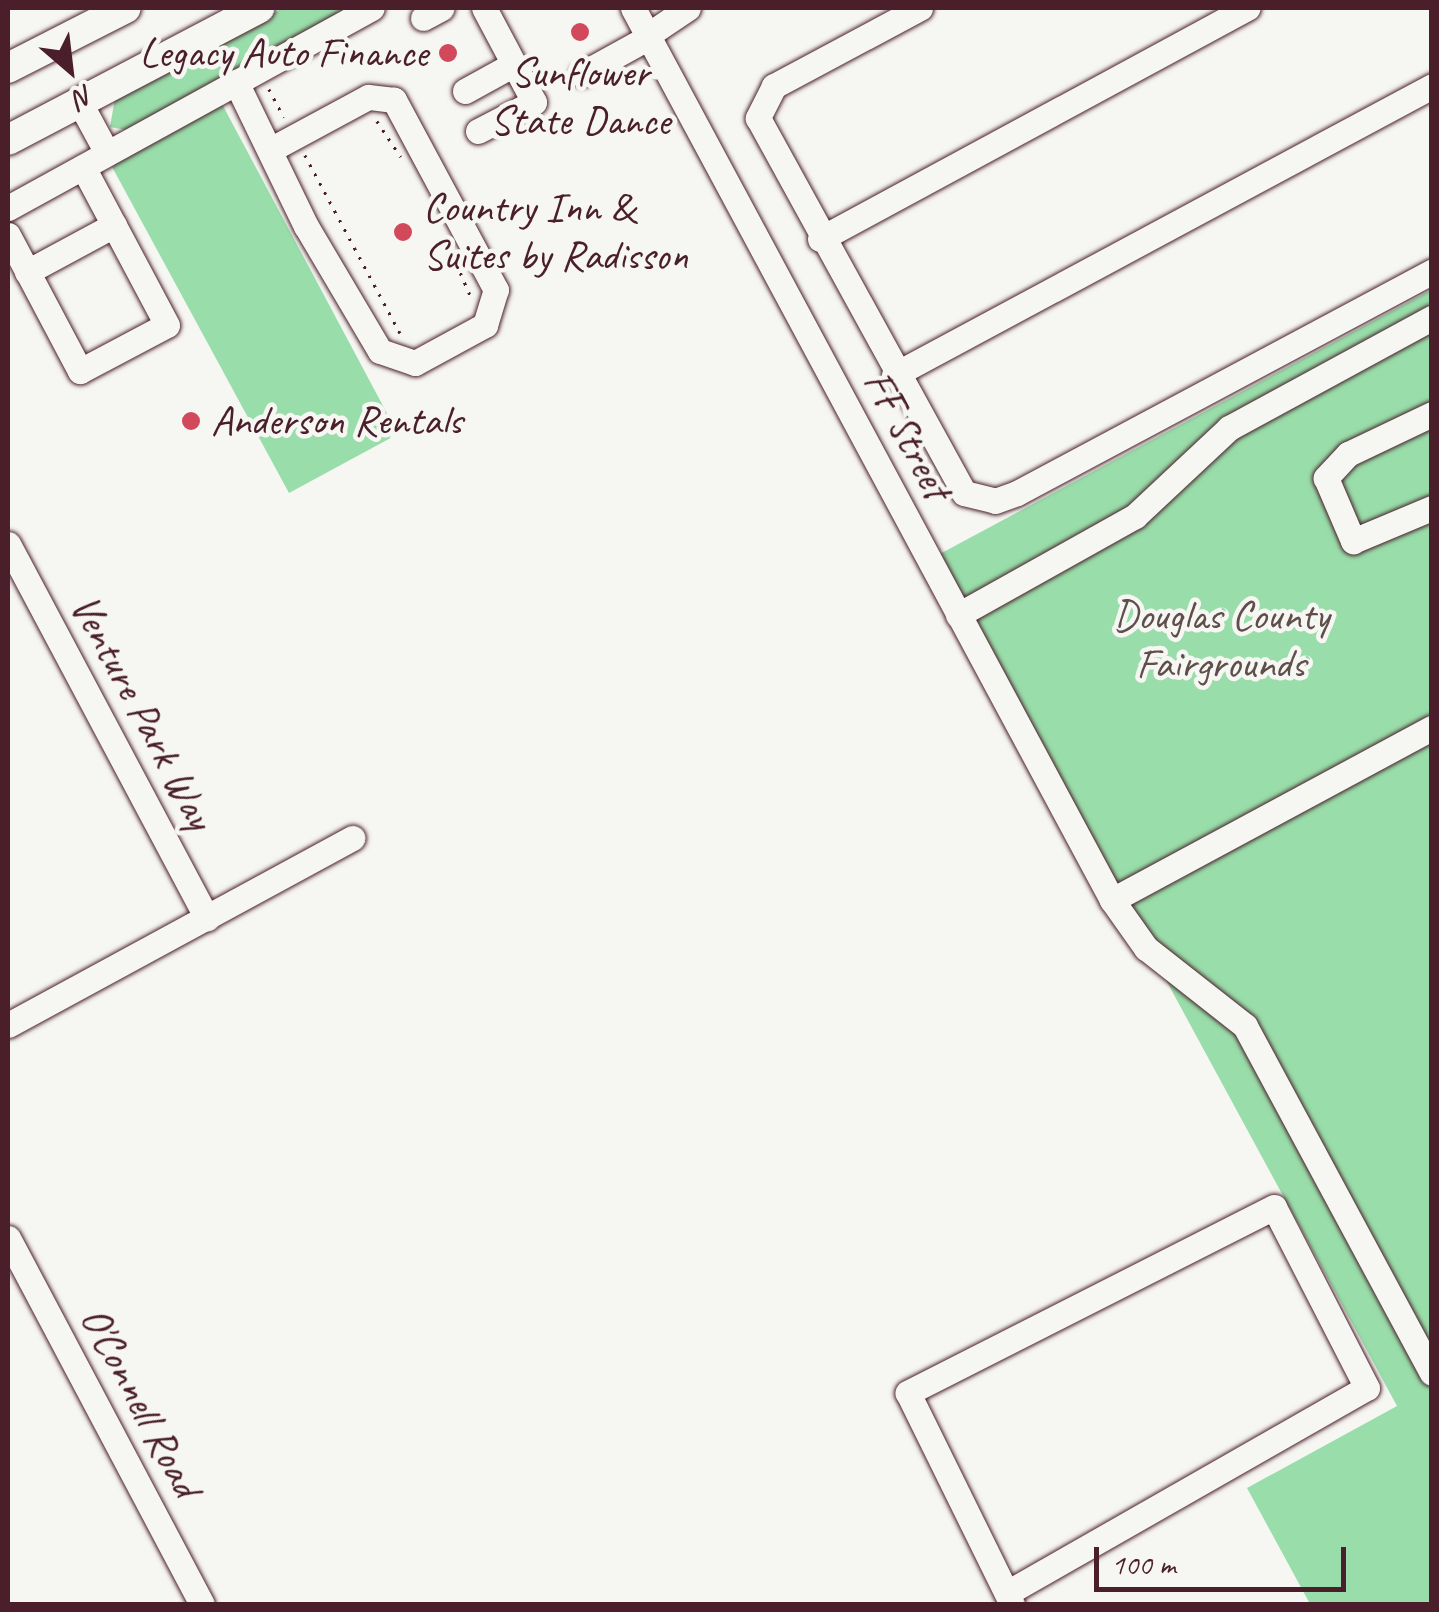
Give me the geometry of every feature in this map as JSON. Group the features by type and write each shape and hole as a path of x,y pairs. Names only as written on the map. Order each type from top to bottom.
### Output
{"main road":[{"path":"8,68 126,8"},
{"path":"8,140 259,8"}],"street":[{"path":"8,208 372,8"},
{"path":"478,132 534,102 484,8"},
{"name":"FF Street","path":"633,8 1112,900 1146,948 1245,1026 1429,1363"},
{"path":"582,74 649,36 688,8"},
{"path":"920,8 774,86 760,106 761,131 954,486 994,501 1432,272"},
{"path":"820,239 1248,8"},
{"path":"464,90 514,64"},
{"path":"248,76 294,150 318,247 388,358 415,363 486,325 496,290 394,100 368,97 294,150"},
{"path":"894,375 1432,86"},
{"path":"80,103 107,153"},
{"path":"8,235 80,371 167,324 83,167"},
{"path":"27,272 114,225"},
{"path":"958,616 1135,516 1228,428 1432,318"},
{"path":"1432,414 1348,454 1326,478 1353,541 1432,508"},
{"name":"Venture Park Way","path":"8,544 207,918"},
{"path":"1112,900 1432,728"},
{"path":"8,1025 353,838"},
{"path":"1274,1207 1367,1388 1009,1599 908,1393 1274,1207"},
{"name":"O'Connell Road","path":"8,1238 202,1604"},
{"name":"O'Connell Road","path":"8,1272 183,1604"}],"path":[{"path":"248,76 406,344"},
{"path":"371,109 398,159 410,152"},
{"path":"456,240 444,246 476,306"}],"green space":[{"path":"283,8 349,8 127,130 110,127 115,98"},
{"path":"221,102 398,434 289,493 111,165"},
{"name":"Douglas County Fairgrounds","path":"1431,290 1431,1604 1310,1604 1247,1488 1397,1406 936,556"}],"place":[{"name":"Sunflower State Dance","path":"580,32"},
{"name":"Legacy Auto Finance","path":"448,53"},
{"name":"Country Inn & Suites by Radisson","path":"403,232"},
{"name":"Anderson Rentals","path":"191,421"}]}
